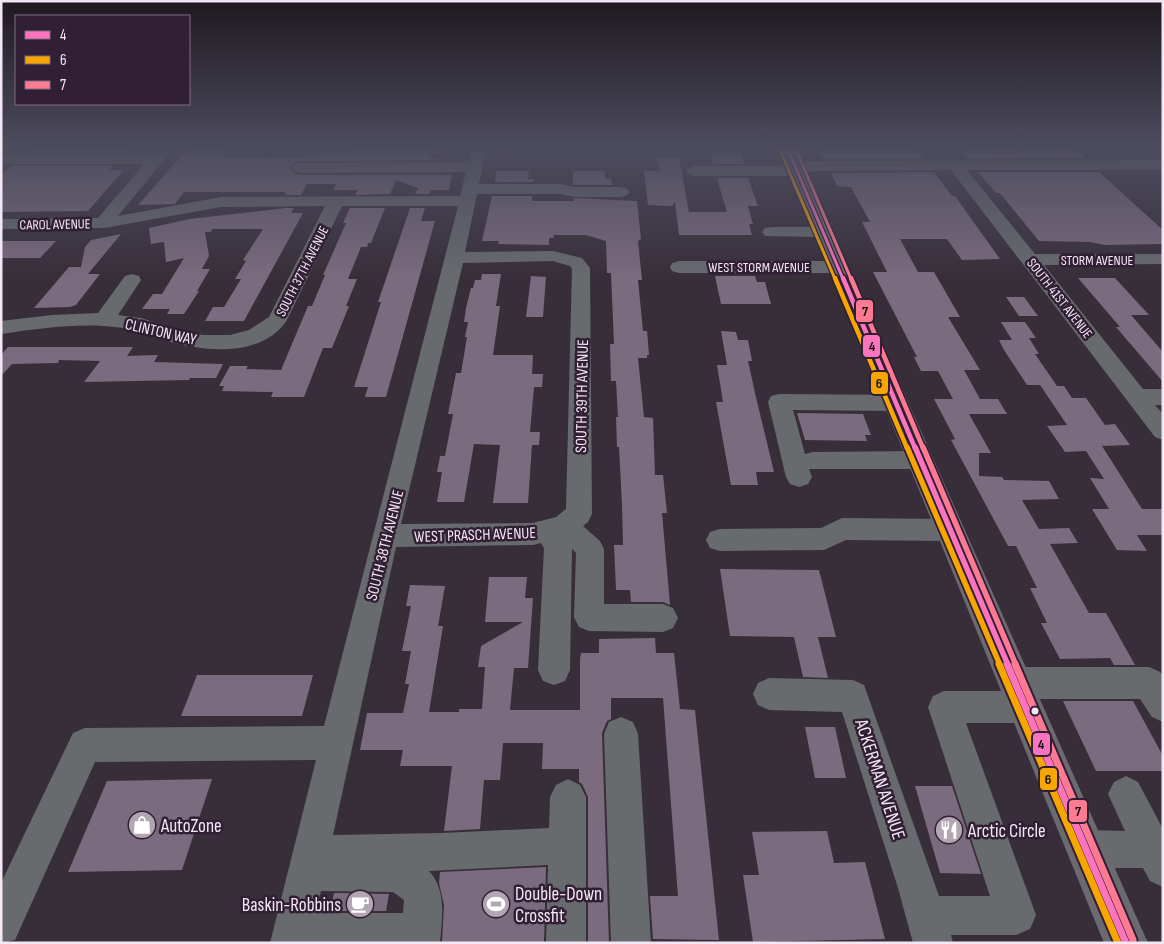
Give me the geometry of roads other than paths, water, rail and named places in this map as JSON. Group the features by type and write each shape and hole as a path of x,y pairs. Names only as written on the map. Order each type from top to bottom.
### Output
{"main road":[{"path":"806,191 1126,943"}],"street":[{"path":"103,223 130,191"},
{"name":"CAROL AVENUE","path":"1,224 103,223 134,219 200,204 221,202 336,202 393,191"},
{"name":"SOUTH 38TH AVENUE","path":"291,938 385,536 455,258 469,191"},
{"path":"571,191 621,192"},
{"name":"SOUTH 41ST AVENUE","path":"976,191 1163,431"},
{"name":"SOUTH 37TH AVENUE","path":"261,335 277,320 336,202"},
{"path":"770,232 823,232"},
{"name":"SOUTH 39TH AVENUE","path":"455,258 553,256 576,262 581,268 580,504 579,514 556,528"},
{"name":"STORM AVENUE","path":"1030,260 1163,259"},
{"name":"WEST STORM AVENUE","path":"679,267 838,267"},
{"path":"104,320 132,280"},
{"name":"CLINTON WAY","path":"1,328 50,321 104,320 142,324 179,338 206,341 245,340 261,335"},
{"path":"1136,397 1163,397"},
{"path":"896,403 779,402 806,469 920,460"},
{"path":"556,528 590,548 589,617 663,618"},
{"path":"554,670 558,547 556,528"},
{"name":"WEST PRASCH AVENUE","path":"385,536 533,534 556,528"},
{"path":"720,540 824,538 842,529 950,530"},
{"path":"929,930 1016,914 944,707 1020,695 1149,683 1163,706"},
{"name":"ACKERMAN AVENUE","path":"769,694 853,696 929,930"},
{"path":"621,734 631,943"},
{"path":"1,926 85,745 337,743"},
{"path":"1126,794 1158,859"},
{"path":"566,943 568,797"},
{"path":"309,863 442,852 567,846"},
{"path":"1086,849 1158,859"},
{"path":"291,938 421,938 423,894 416,882 394,873 309,863"}],"place":[{"name":"AutoZone","path":"142,825"},
{"name":"Arctic Circle","path":"949,830"},
{"name":"Baskin-Robbins","path":"360,904"},
{"name":"Double-Down Crossfit","path":"496,904"}]}
